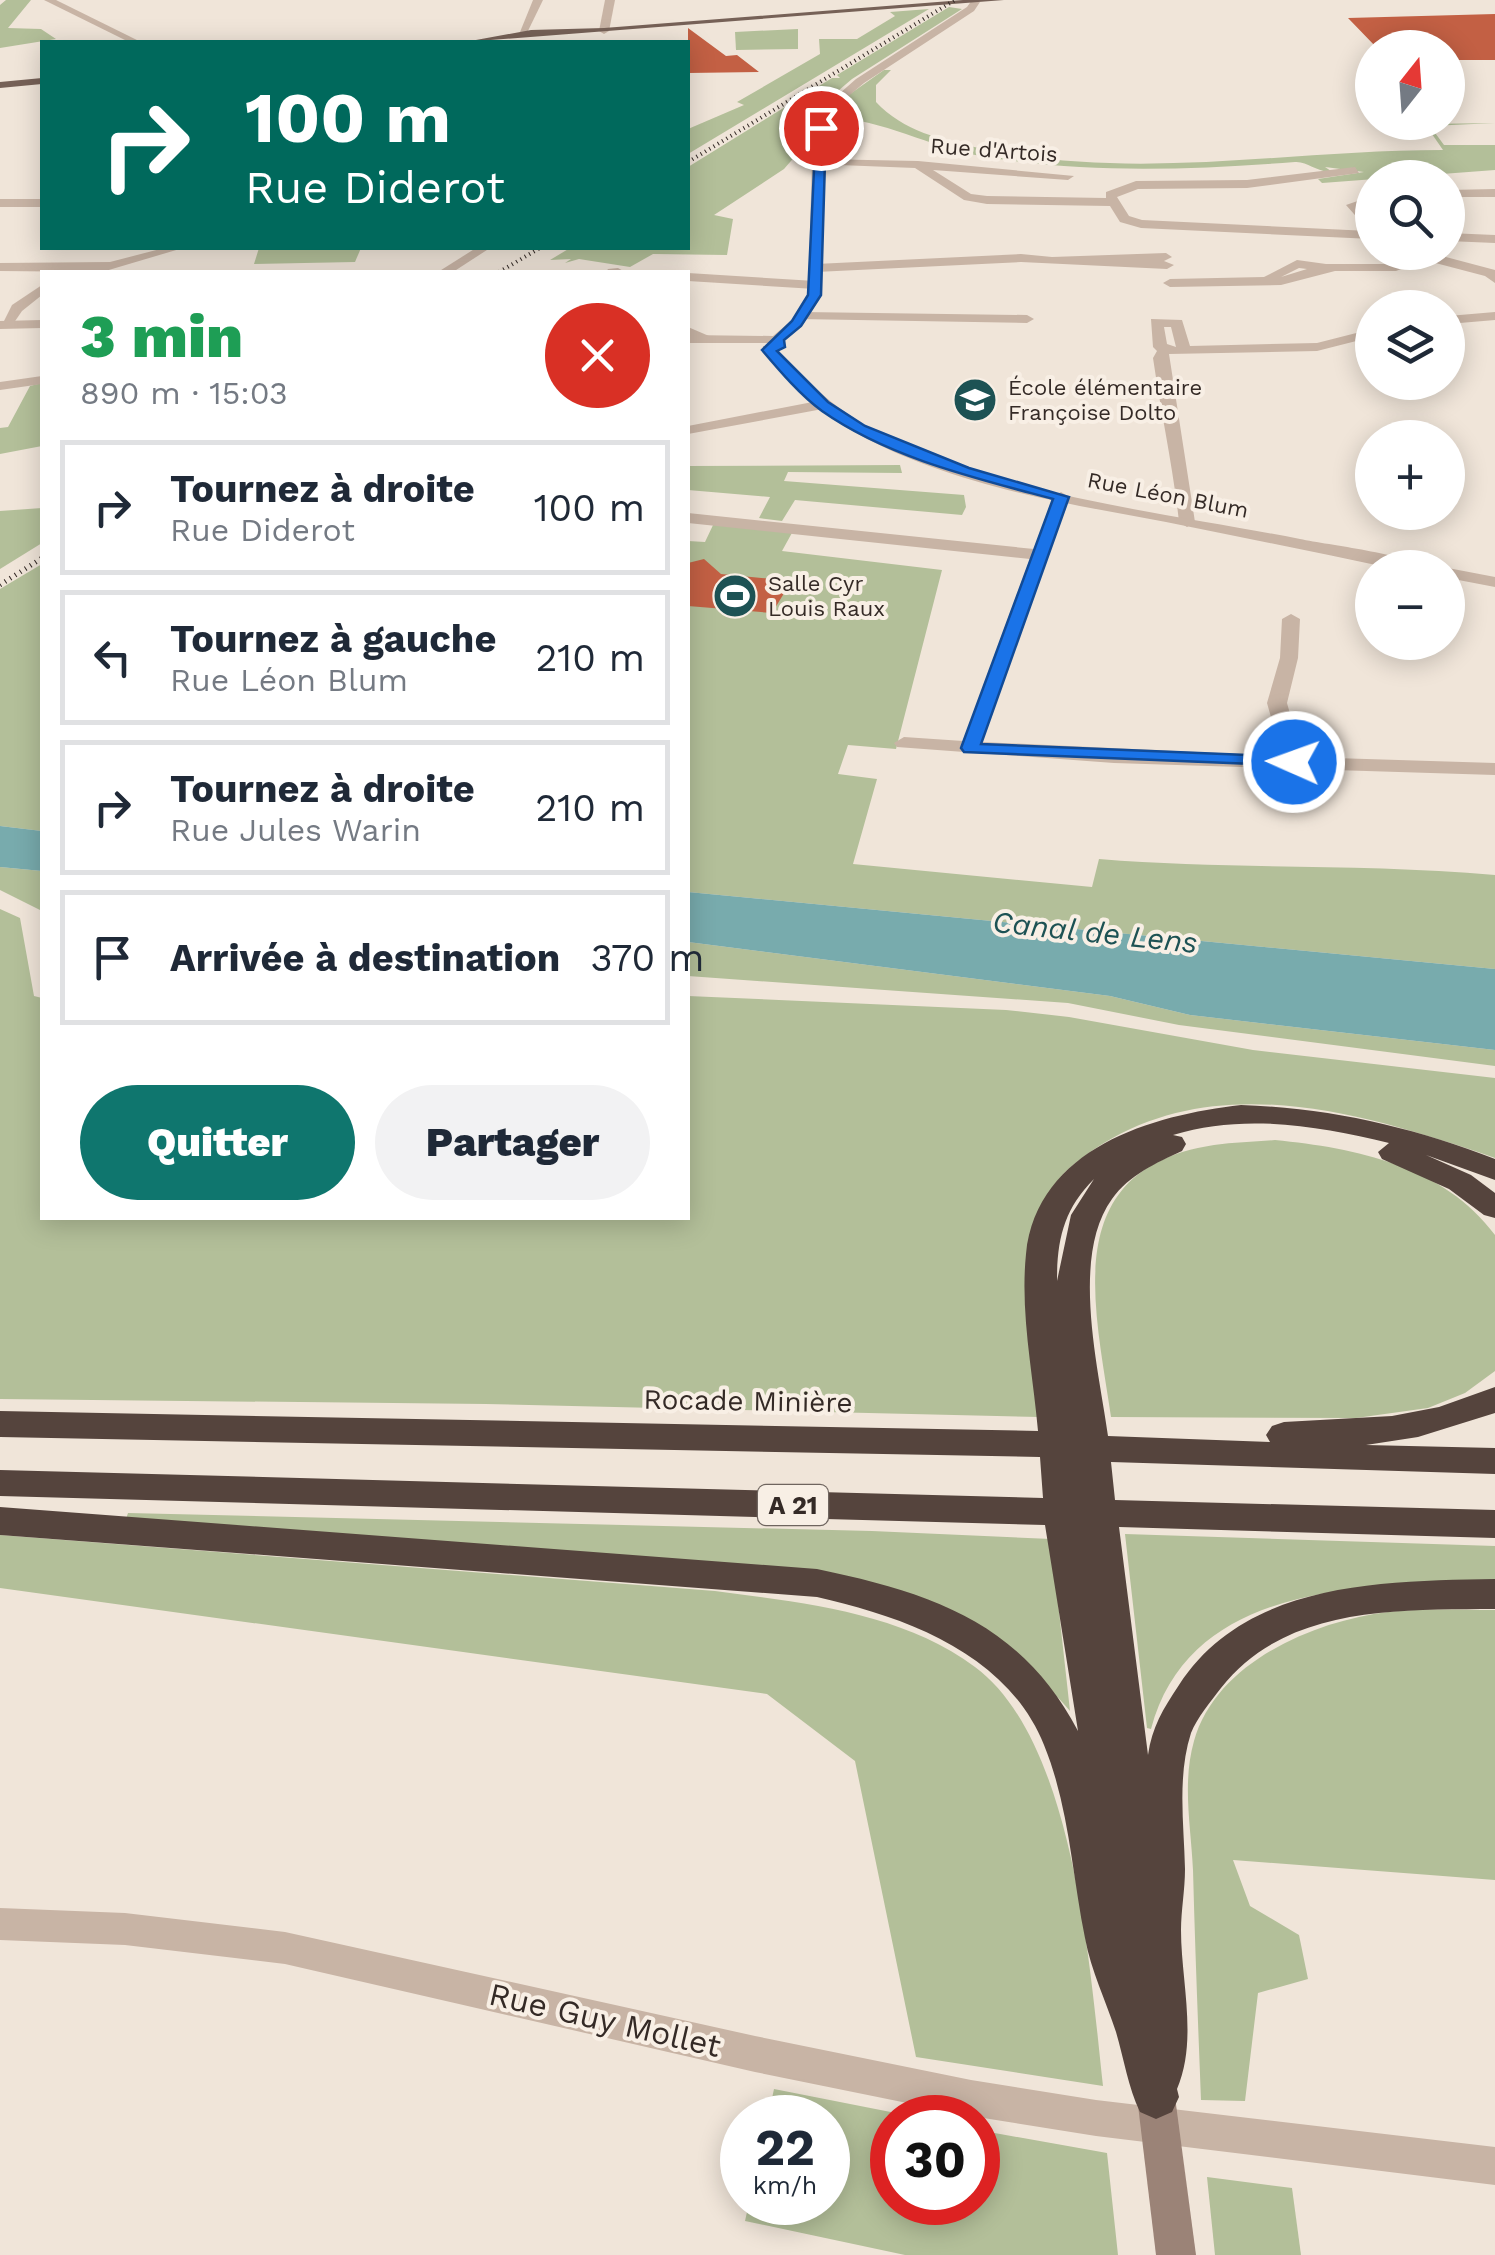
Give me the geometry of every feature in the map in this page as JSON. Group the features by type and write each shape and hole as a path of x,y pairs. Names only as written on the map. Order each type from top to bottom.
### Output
{"highway":[{"path":"1068,1385 1043,1296 1045,1231 1055,1206 1070,1185 1114,1148 1144,1134 1225,1116 1312,1118 1391,1133 1495,1170"},
{"path":"1135,2021 1133,1955 1068,1385 1076,1245 1086,1210 1109,1180 1144,1155 1180,1140 1254,1129 1335,1136 1378,1146 1460,1182 1495,1208"},
{"path":"1029,1444 1130,1434 1380,1434 1420,1427 1495,1399"},
{"name":"Rocade Minière","path":"0,1424 1029,1444 1131,1451 1495,1461"},
{"name":"A 21","path":"0,1482 1495,1524"},
{"path":"0,1521 726,1573 816,1583 866,1592 964,1631 1002,1659 1035,1692 1063,1740 1085,1817 1110,1954 1135,2021 1156,2097"},
{"path":"1090,1588 1123,1725 1159,1930 1165,2025 1156,2097"},
{"path":"1159,1930 1164,1872 1160,1808 1172,1729 1227,1652 1326,1606 1385,1596 1495,1594"}],"main road":[{"path":"495,40 999,0"},
{"path":"549,37 926,6"},
{"path":"0,83 40,80"},
{"path":"1156,2097 1176,2255"}],"street":[{"path":"49,0 132,40"},
{"path":"520,38 538,0"},
{"path":"604,31 610,0"},
{"path":"696,339 746,342 752,348 772,345 803,316 814,299 822,119 833,101 972,9 969,2"},
{"path":"526,22 549,37"},
{"name":"Rue d'Artois","path":"818,162 1068,176"},
{"path":"918,165 968,197 1112,202"},
{"path":"1355,172 1246,184 1136,185 1110,195 1129,222 1244,226 1269,232 1355,232"},
{"path":"1465,193 1495,192"},
{"path":"0,203 40,204"},
{"path":"1162,226 1176,317 1171,321"},
{"path":"1465,238 1495,239"},
{"path":"137,250 155,256"},
{"path":"98,270 172,250"},
{"path":"448,270 481,250"},
{"path":"816,268 1021,258 1166,261"},
{"path":"0,267 115,266"},
{"path":"1170,284 1292,281 1324,268 1355,268"},
{"path":"1465,268 1493,275"},
{"path":"690,277 815,284"},
{"path":"3,324 40,291"},
{"path":"803,316 1027,319"},
{"path":"1465,319 1495,316"},
{"path":"1476,319 1495,332"},
{"path":"1184,350 1177,323 1156,322 1160,348 1164,350 1184,350 1317,348 1355,338"},
{"path":"3,324 40,324"},
{"name":"Rue Léon Blum","path":"772,345 823,405 860,429 926,458 1061,497 1355,555"},
{"path":"1164,350 1160,358 1170,426 1180,456 1187,522"},
{"path":"0,386 40,380"},
{"path":"690,430 823,405"},
{"path":"970,748 1061,497"},
{"path":"690,518 1038,555"},
{"path":"1465,576 1495,582"},
{"path":"1291,620 1290,658 1279,684 1277,702 1294,762"},
{"path":"904,743 1495,769"},
{"name":"Rue Guy Mollet","path":"0,1924 125,1928 285,1948 971,2098 1495,2166"}],"green space":[{"path":"6,0 31,0 8,28 41,29 56,39 0,48 0,5"},
{"path":"949,7 962,9 852,79 825,102 810,139 784,169 714,215 733,219 727,255 653,254 630,267 579,259 565,263 571,259 550,260 567,250 690,250 690,166 832,78 840,78 837,75"},
{"path":"929,9 690,153 690,128 744,105 737,102 820,54 819,39 857,39 895,16 890,12"},
{"path":"798,29 798,49 736,50 735,32"},
{"path":"884,70 891,70 876,85 876,102 898,120 951,142 1038,158 1096,163 1211,162 1443,150 1436,140 1440,140 1444,145 1495,145 1495,170 1465,172 1465,160 1355,160 1355,171 1325,167 1331,171 1295,162 1098,168 1020,162 980,156 869,123 832,118 840,101"},
{"path":"1355,173 1355,181 1322,183 1318,179"},
{"path":"258,250 360,250 355,262 254,264"},
{"path":"40,384 40,446 0,454 0,428 8,427 30,386"},
{"path":"900,465 902,473 788,472 784,481 964,495 966,507 962,515 795,500 782,521 759,518 770,497 690,490 690,466"},
{"path":"40,508 40,544 0,569 0,511"},
{"path":"714,523 793,531 782,551 942,570 896,749 848,745 838,774 877,779 853,864 1092,887 1099,859 1495,875 1495,969 690,892 690,541 705,542"},
{"path":"40,565 40,831 0,826 0,589"},
{"path":"0,867 40,871 40,910 0,890"},
{"path":"0,909 20,918 34,996 40,998 40,1220 690,1220 690,996 1006,1010 1069,1017 1253,1050 1495,1078 1495,1158 1349,1115 1248,1104 1199,1108 1150,1121 1081,1159 1065,1172 1047,1201 1039,1417 486,1404 0,1399"},
{"path":"690,942 1110,996 1190,1015 1495,1050 1495,1066 1179,1025 1068,1003 690,976"},
{"path":"1275,1140 1367,1155 1396,1165 1450,1192 1474,1211 1495,1235 1495,1371 1465,1393 1428,1408 1356,1418 1111,1417 1095,1288 1098,1248 1108,1212 1129,1182 1164,1159 1214,1145"},
{"path":"128,1513 1051,1539 1070,1711 1017,1658 960,1619 898,1591 825,1572 126,1519"},
{"path":"1125,1534 1495,1546 1495,1583 1343,1591 1292,1600 1245,1617 1204,1643 1172,1680 1151,1729 1147,1728"},
{"path":"0,1535 715,1591 850,1613 946,1648 975,1667 1009,1701 1035,1747 1056,1802 1083,1922 1103,2086 916,2057 855,1761 767,1694 0,1588"},
{"path":"1495,1610 1495,1880 1233,1860 1250,1906 1299,1935 1308,1979 1258,1993 1245,2101 1201,2100 1188,1789 1190,1757 1206,1713 1223,1689 1246,1668 1272,1650 1330,1625 1401,1611"},
{"path":"774,2089 804,2095 773,2095"},
{"path":"850,2104 870,2108 870,2225 1000,2225 1000,2134 1107,2153 1118,2255 905,2255 764,2225 850,2225"},
{"path":"1207,2177 1292,2188 1301,2255 1215,2255"}],"water":[{"path":"0,826 40,831 40,871 0,867"},
{"name":"Canal de Lens","path":"690,892 1495,969 1495,1050 1190,1015 1110,996 690,942"}],"building":[{"path":"1495,14 1495,60 1465,60 1465,30 1360,30 1348,18"},
{"path":"688,28 726,56 737,55 759,72 690,73"},
{"name":"Salle Cyr Louis Raux","path":"704,559 721,574 772,579 786,590 772,613 690,606 690,562"}],"railway":[{"path":"690,161 955,0"},
{"path":"502,270 537,250"},
{"path":"0,585 40,559"}],"place":[{"name":"École élémentaire Françoise Dolto","path":"975,400"},
{"name":"Salle Cyr Louis Raux","path":"735,596"}],"route":[{"path":"821,128 814,295 797,324 776,340 780,344 768,350 823,405 860,429 964,471 1061,497 970,748 1294,762"}]}
